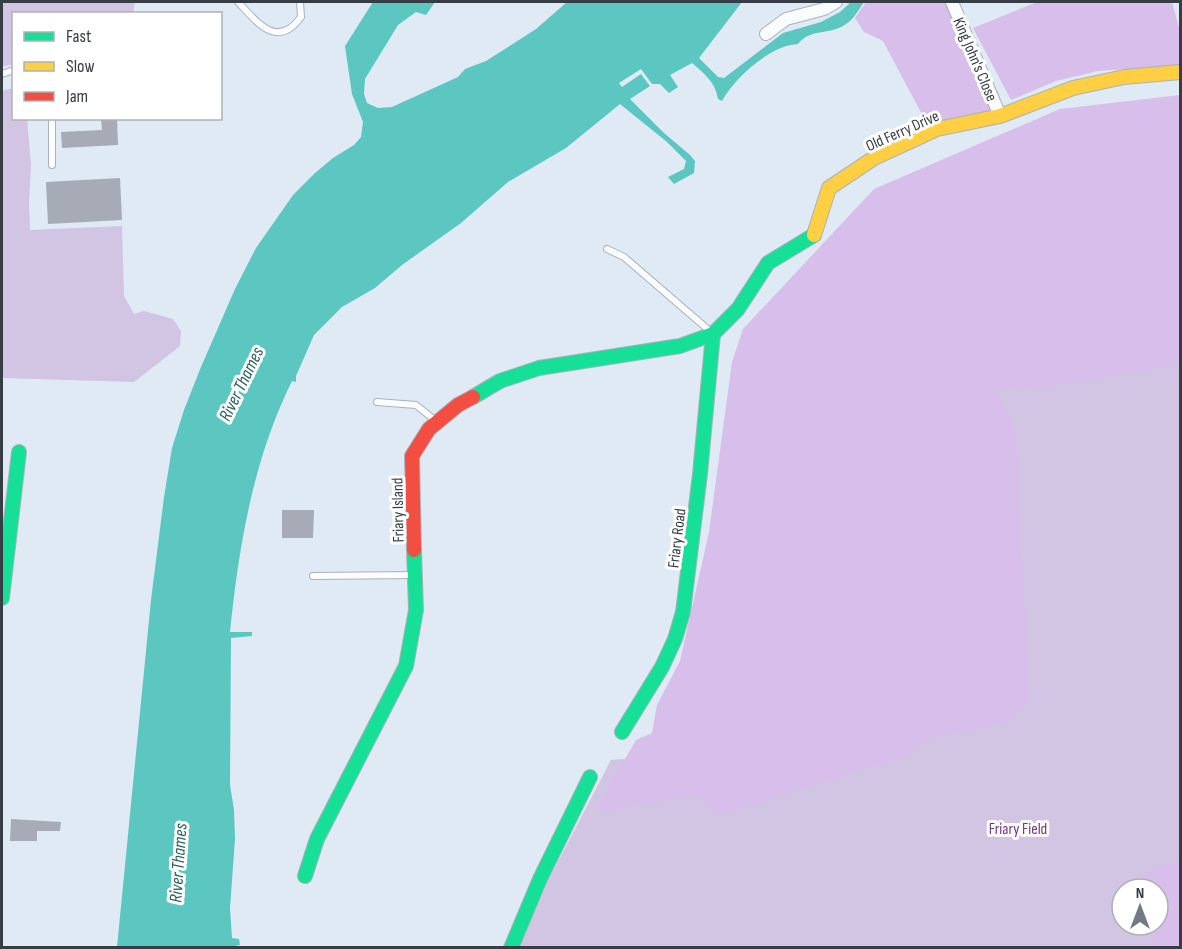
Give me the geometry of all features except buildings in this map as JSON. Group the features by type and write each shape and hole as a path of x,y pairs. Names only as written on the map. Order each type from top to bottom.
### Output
{"street":[{"path":"766,34 786,19 824,9 836,2"},
{"name":"King John's Close","path":"952,2 1000,116"},
{"name":"Old Ferry Drive","path":"713,334 738,309 768,263 814,235 829,188 874,158 937,129 1000,116 1073,88 1124,77 1180,72"},
{"name":"Friary Island","path":"305,876 317,839 406,666 416,610 412,456 429,429 458,405 500,381 539,368 680,346 713,334"},
{"name":"Friary Road","path":"622,732 666,661 680,623 691,556 708,410 713,334"},
{"path":"2,598 19,452"},
{"path":"511,948 540,879 590,777"}],"lane":[{"path":"238,2 268,32 277,33 296,24 301,17 300,2"},
{"path":"52,120 52,165"},
{"path":"607,249 624,257 713,334"},
{"path":"377,402 416,405 438,422"},
{"path":"313,576 415,574"}],"green space":[{"path":"2,2 135,2 133,12 12,12 12,64 2,67"},
{"path":"12,88 12,120 27,120 31,164 30,230 122,226 124,296 134,314 144,311 173,319 181,331 180,346 134,382 2,378 2,91"},
{"name":"Friary Field","path":"1180,342 1180,947 519,948 549,879 611,760 785,746 981,368"}],"shaded area":[{"path":"866,2 952,2 994,90 998,91 1002,106 933,135 883,41 864,32 855,18"},
{"path":"1037,2 1172,2 1180,31 1180,65 1098,71 1056,81 1011,100 973,28"},
{"path":"1180,95 1180,365 1024,390 997,388 1016,434 1029,701 1010,722 929,738 909,755 716,817 694,795 594,813 636,740 652,733 657,705 680,661 709,532 732,362 743,329 874,189 1060,109"},
{"path":"1180,861 1180,947 1154,947 1151,937 1170,937 1170,877 1134,877"}],"water":[{"name":"River Thames","path":"373,2 435,2 426,15 416,12 398,25 365,79 364,94 367,103 378,108 392,107 458,77 465,69 486,61 536,29 567,2 742,2 699,58 718,77 724,78 783,33 821,22 840,12 851,2 864,2 856,14 840,28 809,35 798,44 766,56 736,82 722,101 718,99 709,79 692,63 670,75 678,87 669,93 660,84 652,84 641,69 619,83 622,87 641,74 650,86 630,99 690,155 695,161 694,173 674,184 668,177 684,169 686,161 667,142 620,104 566,148 508,182 461,223 402,265 375,288 342,307 314,335 296,376 296,382 292,381 267,441 243,535 234,599 230,632 252,632 252,636 231,638 230,785 235,839 230,908 232,938 239,939 240,945 225,948 117,947 151,600 172,448 201,367 235,289 256,248 293,195 315,173 354,145 361,137 363,122 352,94 345,46"}],"traffic: fast":[{"path":"473,397 500,381 539,368 680,346 713,334 738,309 768,263 814,235"},
{"path":"622,732 662,667 675,639 683,612 700,474 713,334"},
{"path":"2,598 19,452"},
{"path":"305,876 317,839 406,666 416,610 414,550"},
{"path":"511,948 540,879 590,777"}],"traffic: slow":[{"path":"814,235 829,188 874,158 937,129 1000,116 1073,88 1124,77 1180,72"}],"traffic: jam":[{"path":"414,550 412,456 429,429 458,405 473,397"}]}
